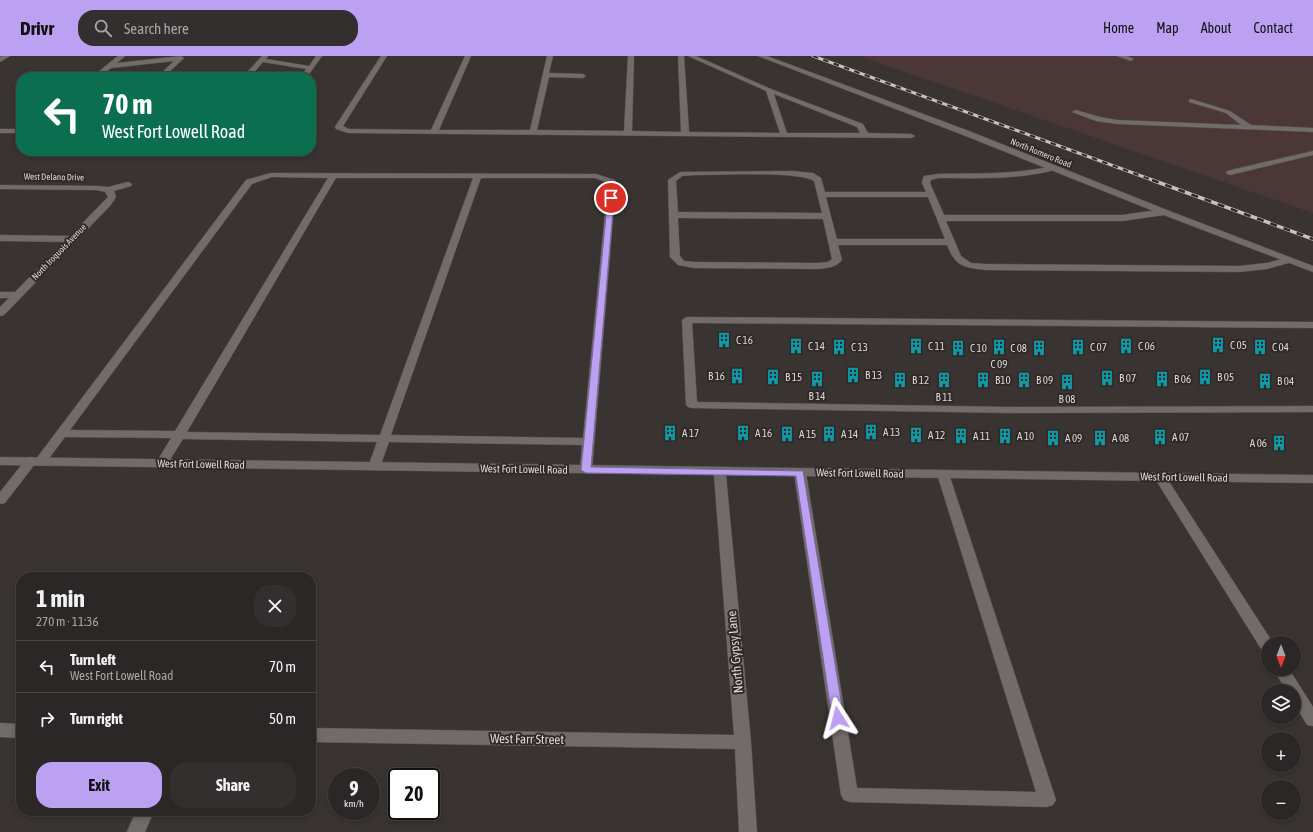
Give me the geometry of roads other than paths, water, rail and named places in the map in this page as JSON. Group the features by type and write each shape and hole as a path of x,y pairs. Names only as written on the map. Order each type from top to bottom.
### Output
{"street":[{"path":"0,60 7,56"},
{"path":"101,72 122,56"},
{"path":"307,72 319,56"},
{"path":"384,56 339,128 348,131 911,136"},
{"path":"434,132 468,56"},
{"path":"532,133 550,56"},
{"path":"628,134 631,56"},
{"path":"681,56 685,134"},
{"path":"691,56 769,90 860,126 865,135"},
{"name":"North Romero Road","path":"761,56 966,133 1164,212 1313,269"},
{"path":"1120,56 1131,59"},
{"path":"109,66 182,57"},
{"path":"166,72 182,57"},
{"path":"250,72 263,58 310,68"},
{"path":"546,76 583,76"},
{"path":"769,90 784,135"},
{"path":"1191,101 1228,112 1249,127"},
{"path":"1076,112 1098,119 1117,122 1313,130"},
{"path":"0,131 16,132"},
{"path":"1230,173 1313,153"},
{"path":"1052,168 1022,175 938,176 927,178 926,183 957,257 968,265 985,266 1239,269 1267,266 1289,260"},
{"path":"696,172 810,175 818,180 821,194 837,260 831,265 694,265 681,263 675,257 672,180 680,174 696,172"},
{"path":"0,500 62,434 250,182 271,175 596,176 612,182 586,470"},
{"path":"162,463 334,175"},
{"path":"374,467 478,176"},
{"path":"108,190 128,184"},
{"name":"West Delano Drive","path":"0,187 97,188 108,190"},
{"name":"North Iroquois Avenue","path":"0,313 112,197 111,192 108,190"},
{"path":"821,194 931,195"},
{"path":"940,218 1122,218 1164,212"},
{"path":"673,215 826,216"},
{"path":"0,238 71,239"},
{"path":"833,242 950,242"},
{"path":"0,295 18,295"},
{"path":"1313,325 687,320 692,405 1012,410 1313,409"},
{"path":"62,434 588,442"},
{"name":"West Fort Lowell Road","path":"0,461 1312,480"},
{"name":"North Gypsy Lane","path":"720,472 743,742 748,832"},
{"path":"800,473 850,795 1047,800 943,474"},
{"path":"1160,477 1261,637"},
{"path":"1285,676 1313,720"},
{"path":"0,730 16,731"},
{"name":"West Farr Street","path":"316,735 743,742"},
{"path":"136,832 143,816"}],"railway":[{"path":"813,56 1155,181"},
{"path":"1152,180 1313,239"}],"place":[{"name":"C 16","path":"724,340"},
{"name":"C 05","path":"1218,345"},
{"name":"C 14","path":"796,346"},
{"name":"C 11","path":"916,346"},
{"name":"C 06","path":"1126,346"},
{"name":"C 13","path":"839,347"},
{"name":"C 09","path":"999,347"},
{"name":"C 07","path":"1078,347"},
{"name":"C 04","path":"1260,347"},
{"name":"C 10","path":"958,348"},
{"name":"C 08","path":"1039,348"},
{"name":"B 13","path":"853,375"},
{"name":"B 16","path":"737,376"},
{"name":"B 15","path":"773,377"},
{"name":"B 05","path":"1205,377"},
{"name":"B 07","path":"1107,378"},
{"name":"B 14","path":"817,379"},
{"name":"B 06","path":"1162,379"},
{"name":"B 12","path":"900,380"},
{"name":"B 11","path":"944,380"},
{"name":"B10","path":"983,380"},
{"name":"B 09","path":"1024,380"},
{"name":"B 04","path":"1265,381"},
{"name":"B 08","path":"1067,382"},
{"name":"A 13","path":"871,432"},
{"name":"A 17","path":"670,433"},
{"name":"A 16","path":"743,433"},
{"name":"A 15","path":"787,434"},
{"name":"A 14","path":"829,434"},
{"name":"A 12","path":"916,435"},
{"name":"A 11","path":"961,436"},
{"name":"A 10","path":"1005,436"},
{"name":"A 07","path":"1160,437"},
{"name":"A 09","path":"1053,438"},
{"name":"A 08","path":"1100,438"},
{"name":"A 06","path":"1279,443"}]}
